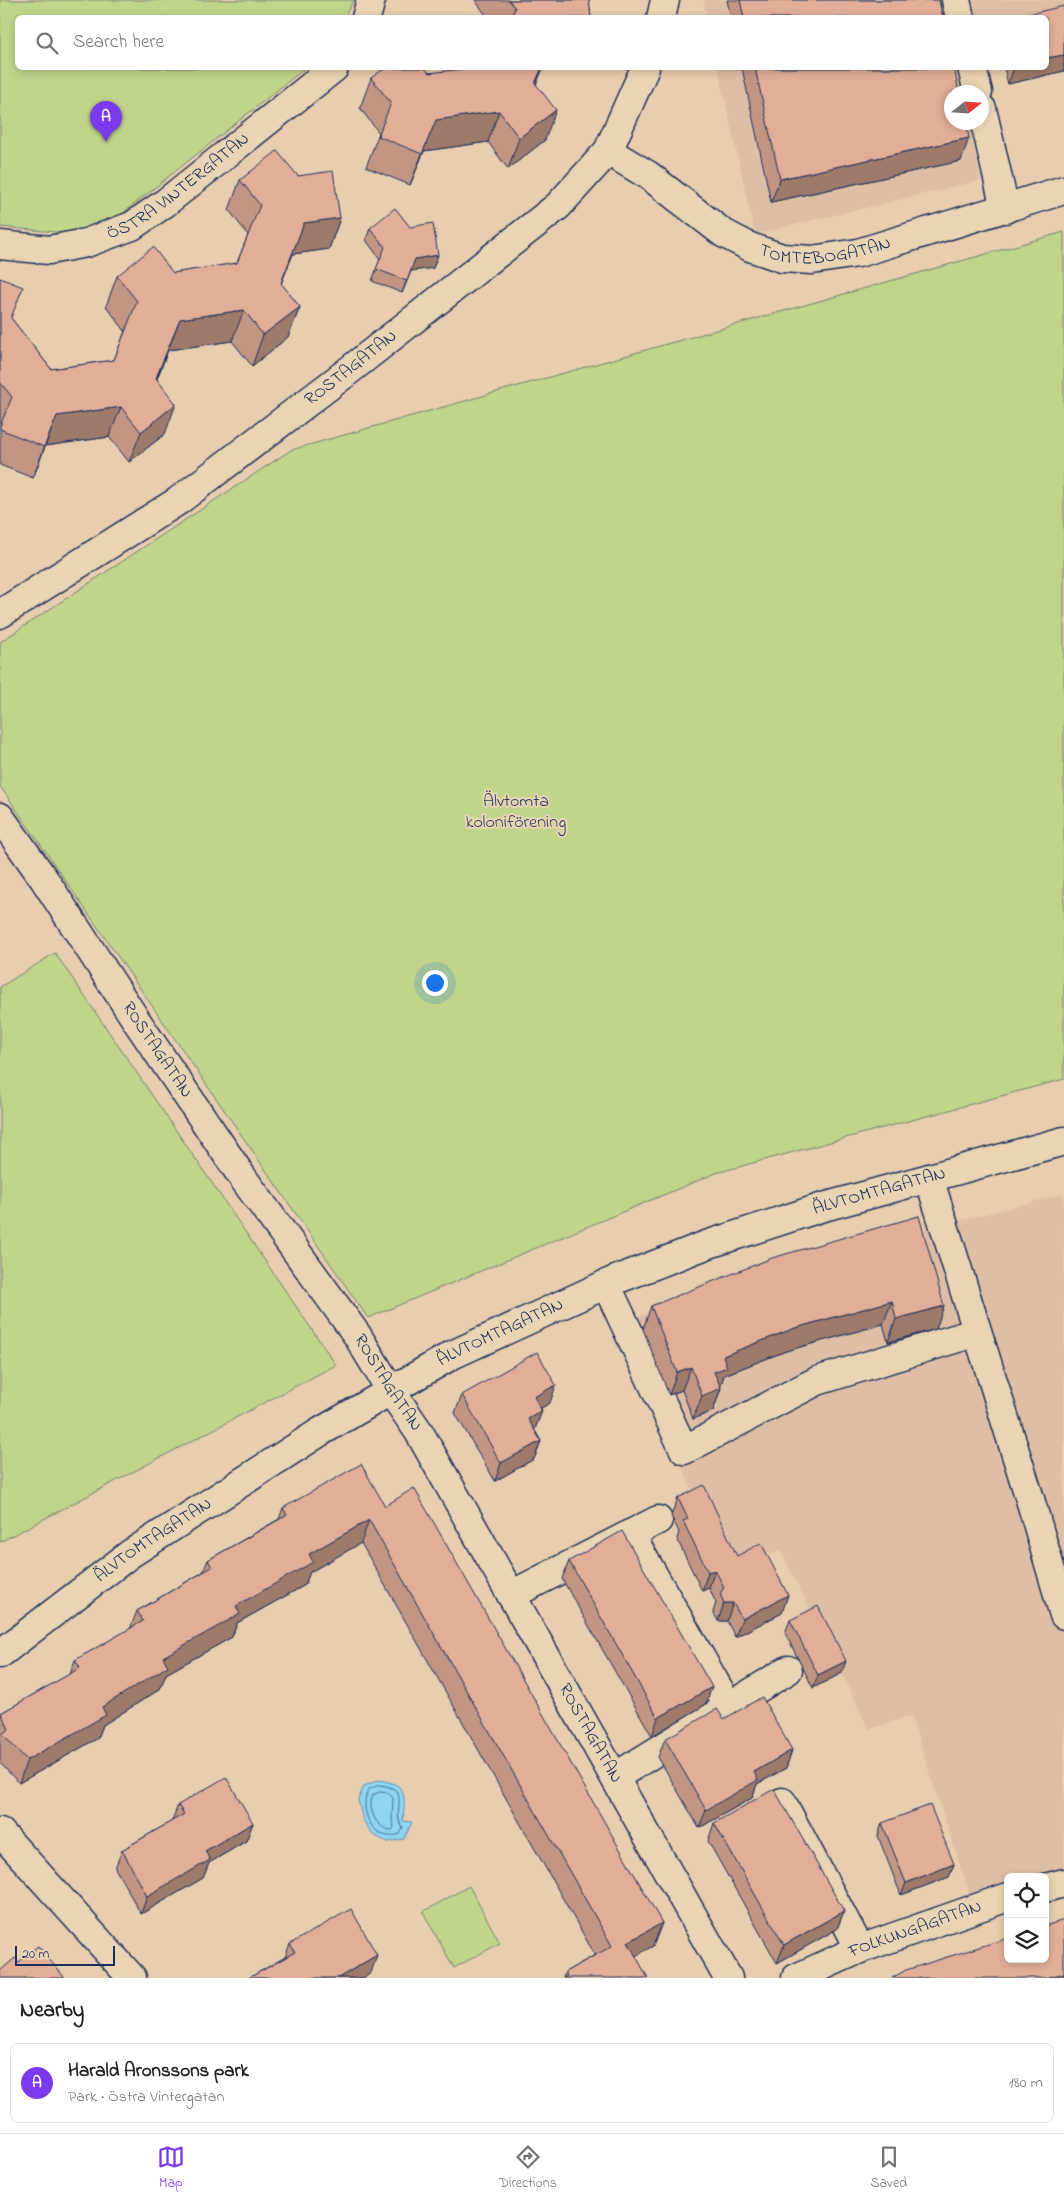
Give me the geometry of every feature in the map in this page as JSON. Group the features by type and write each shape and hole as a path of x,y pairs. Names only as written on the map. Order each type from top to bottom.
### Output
{"street":[{"path":"367,15 371,0"},
{"path":"662,15 665,0"},
{"path":"956,0 959,15"},
{"name":"ÖSTRA VINTERGATAN","path":"0,245 48,250 86,243 132,226 165,203 331,70"},
{"name":"ROSTAGATAN","path":"0,614 178,501 334,382 558,206 608,151 644,70"},
{"path":"972,70 976,85"},
{"path":"987,130 1005,209"},
{"name":"TOMTEBOGATAN","path":"608,151 648,175 723,233 782,258 812,260 858,254 1064,190"},
{"name":"ROSTAGATAN","path":"0,817 44,878 140,1026 243,1178 357,1335 390,1391 419,1432 728,1978"},
{"name":"ÄLVTOMTAGATAN","path":"0,1654 130,1554 256,1472 452,1355 606,1284 706,1245 820,1208 1064,1141"},
{"path":"929,1178 1030,1499 1064,1615"},
{"path":"606,1284 684,1450 818,1381 977,1332"},
{"path":"511,1595 658,1520"},
{"path":"630,1534 729,1707"},
{"path":"615,1778 788,1670"},
{"path":"782,1802 860,1949"},
{"path":"0,1832 132,1978"},
{"path":"1049,1887 1064,1883"},
{"name":"FOLKUNGAGATAN","path":"796,1978 860,1949 1004,1898"}],"shaded area":[{"path":"704,0 1064,0 1064,9 1034,15 706,15"},
{"path":"718,70 958,70 962,85 944,85 944,130 970,130 981,180 755,234"},
{"path":"1064,1194 1064,1877 1049,1877 1049,1873 1004,1873 1004,1894 973,1904 911,1716 869,1729 780,1549 730,1574 618,1324 693,1299 763,1271"}],"green space":[{"path":"0,0 354,0 345,15 15,15 15,70 302,70 118,217 78,234 0,227"},
{"name":"Älvtomta koloniförening","path":"1064,232 1064,1079 716,1173 368,1318 0,786 0,642 291,450"},
{"path":"55,953 336,1365 0,1542 0,987"},
{"path":"469,1886 500,1943 454,1968 423,1912"}],"water":[{"path":"379,1780 395,1784 403,1792 403,1821 412,1822 404,1839 388,1842 373,1835 363,1820 358,1800 364,1786"}],"building":[{"path":"509,0 589,0 591,15 512,15 515,8"},
{"path":"740,0 939,0 942,15 743,15"},
{"path":"1064,6 1064,55 1049,58 1049,15 1025,15"},
{"path":"382,70 427,70 429,73 454,70 541,70 535,83 556,110 519,138 499,111 436,120 422,154 378,136 391,103 371,78"},
{"path":"755,70 954,70 958,85 944,85 944,130 968,130 969,138 780,179"},
{"path":"277,151 298,176 333,171 340,218 304,223 281,283 300,307 263,335 244,310 180,319 156,378 176,404 141,432 121,407 57,416 44,447 0,429 12,397 0,382 0,278 23,287 11,318 51,369 114,360 137,301 117,276 153,247 173,273 237,263 260,205 240,180"},
{"path":"395,208 410,227 433,223 438,255 415,259 407,281 376,269 385,247 370,228"},
{"path":"919,1216 944,1306 896,1319 892,1301 795,1328 723,1356 727,1367 714,1372 721,1388 702,1396 691,1367 677,1372 651,1306 772,1258"},
{"path":"537,1352 556,1385 534,1397 542,1411 528,1419 541,1441 501,1463 462,1395"},
{"path":"361,1464 385,1506 414,1488 662,1923 628,1942 648,1978 563,1978 567,1976 565,1972 612,1946 369,1520 309,1554 313,1562 236,1606 240,1614 163,1657 168,1666 102,1707 106,1715 27,1760 2,1734 9,1729 1,1713 80,1668 75,1660 143,1621 137,1611 212,1567 208,1560 287,1515 283,1508"},
{"path":"704,1485 737,1556 761,1543 788,1595 742,1619 733,1603 724,1603 720,1594 724,1587 715,1570 708,1572 683,1521 688,1519 678,1498"},
{"path":"622,1531 712,1687 658,1718 569,1561"},
{"path":"818,1606 846,1661 818,1675 790,1620"},
{"path":"762,1697 792,1750 754,1772 758,1780 706,1810 665,1739 717,1709 724,1719"},
{"path":"226,1777 253,1823 205,1851 210,1860 147,1896 122,1850 184,1814 178,1805"},
{"path":"774,1789 844,1911 784,1945 714,1823"},
{"path":"930,1805 954,1864 906,1883 882,1823"},
{"path":"351,1909 377,1955 338,1978 249,1978 295,1952 290,1944"},
{"path":"1064,1920 1064,1973 1046,1978 892,1978 906,1970 1004,1939 1004,1963 1049,1963 1049,1925"},
{"path":"38,1946 64,1978 0,1978 0,1971 15,1958 19,1962"}],"place":[{"name":"Harald Aronssons park","path":"106,142"}]}
